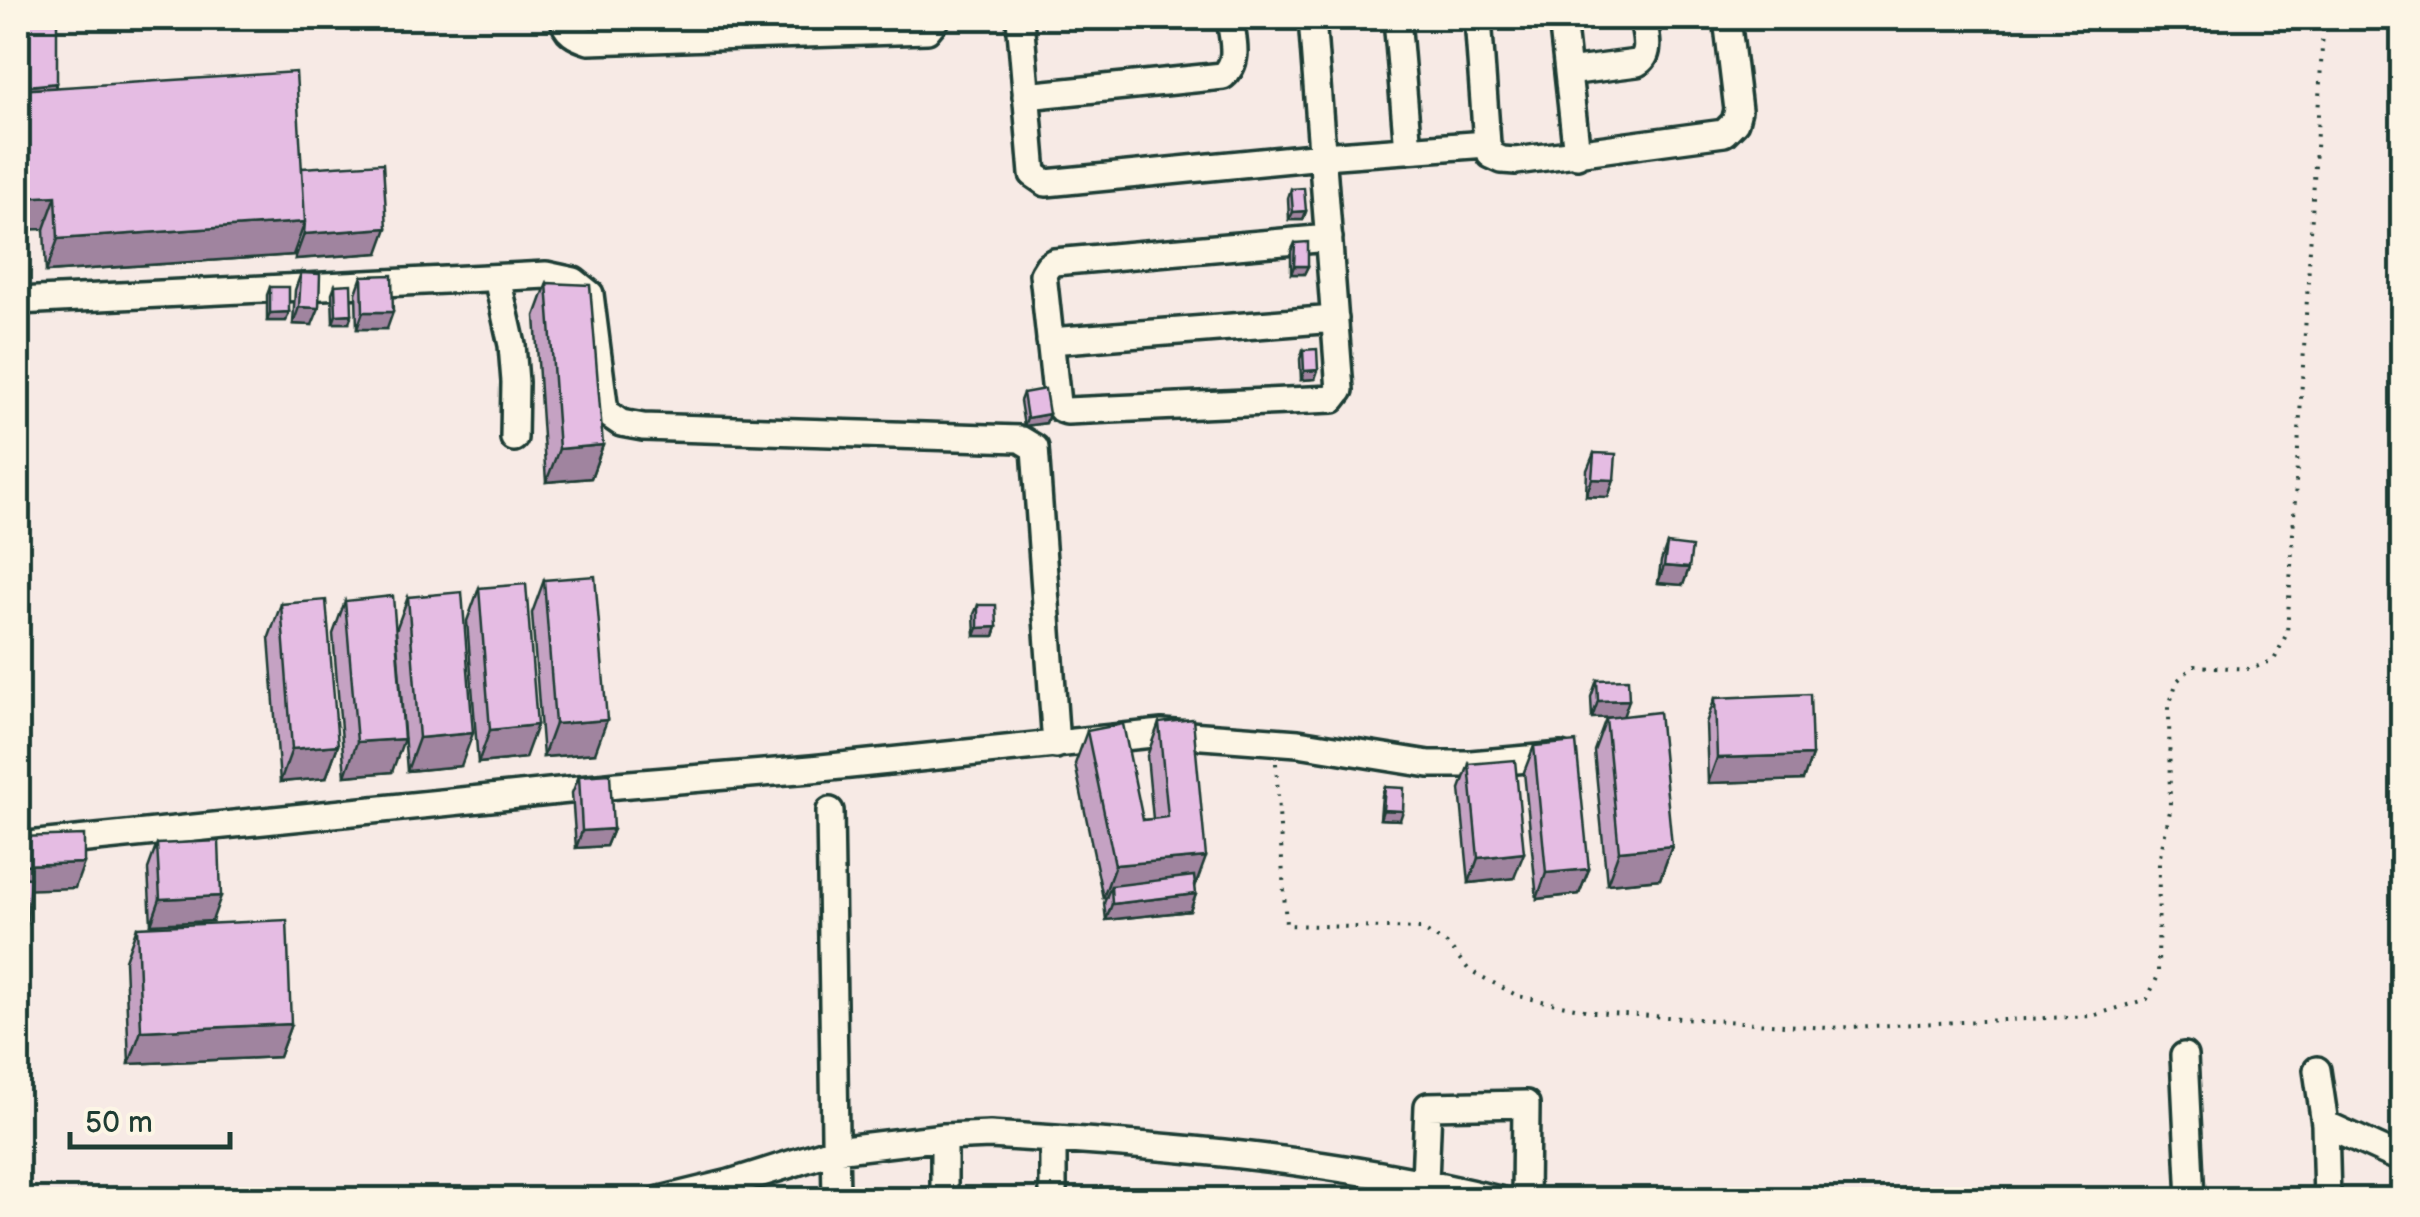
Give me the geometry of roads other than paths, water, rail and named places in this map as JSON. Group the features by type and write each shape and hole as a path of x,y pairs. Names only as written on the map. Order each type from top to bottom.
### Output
{"street":[{"path":"564,18 565,26 575,36 589,40 926,30 937,18"},
{"path":"1026,18 1026,96 1033,174 1046,183 1487,144"},
{"path":"1026,96 1223,76 1232,69 1234,60 1230,18"},
{"path":"1312,18 1329,238 1334,319 1340,390 1333,399 1067,412 1057,404 1043,274 1054,262 1329,238"},
{"path":"1397,18 1408,150"},
{"path":"1478,18 1487,144 1491,155 1516,162 1724,133 1735,122 1738,110 1727,18"},
{"path":"1562,18 1576,155"},
{"path":"1568,72 1644,60 1647,53 1643,18"},
{"path":"18,301 546,276 574,281 590,294 605,412 621,423 643,427 1020,439 1035,448 1056,745"},
{"path":"496,278 512,345 514,438"},
{"path":"1050,341 1334,319"},
{"path":"18,846 1162,733 1275,741 1429,764 1576,755"},
{"path":"830,811 836,1200"},
{"path":"2184,1056 2192,1200"},
{"path":"2317,1070 2325,1124 2327,1200"},
{"path":"1424,1181 1428,1106 1526,1104 1525,1200"},
{"path":"2325,1124 2402,1160"},
{"path":"660,1200 730,1191 836,1150 944,1137 990,1136 1279,1158 1424,1181 1498,1200"},
{"path":"944,1137 944,1200"},
{"path":"1052,1200 1053,1139"}]}
